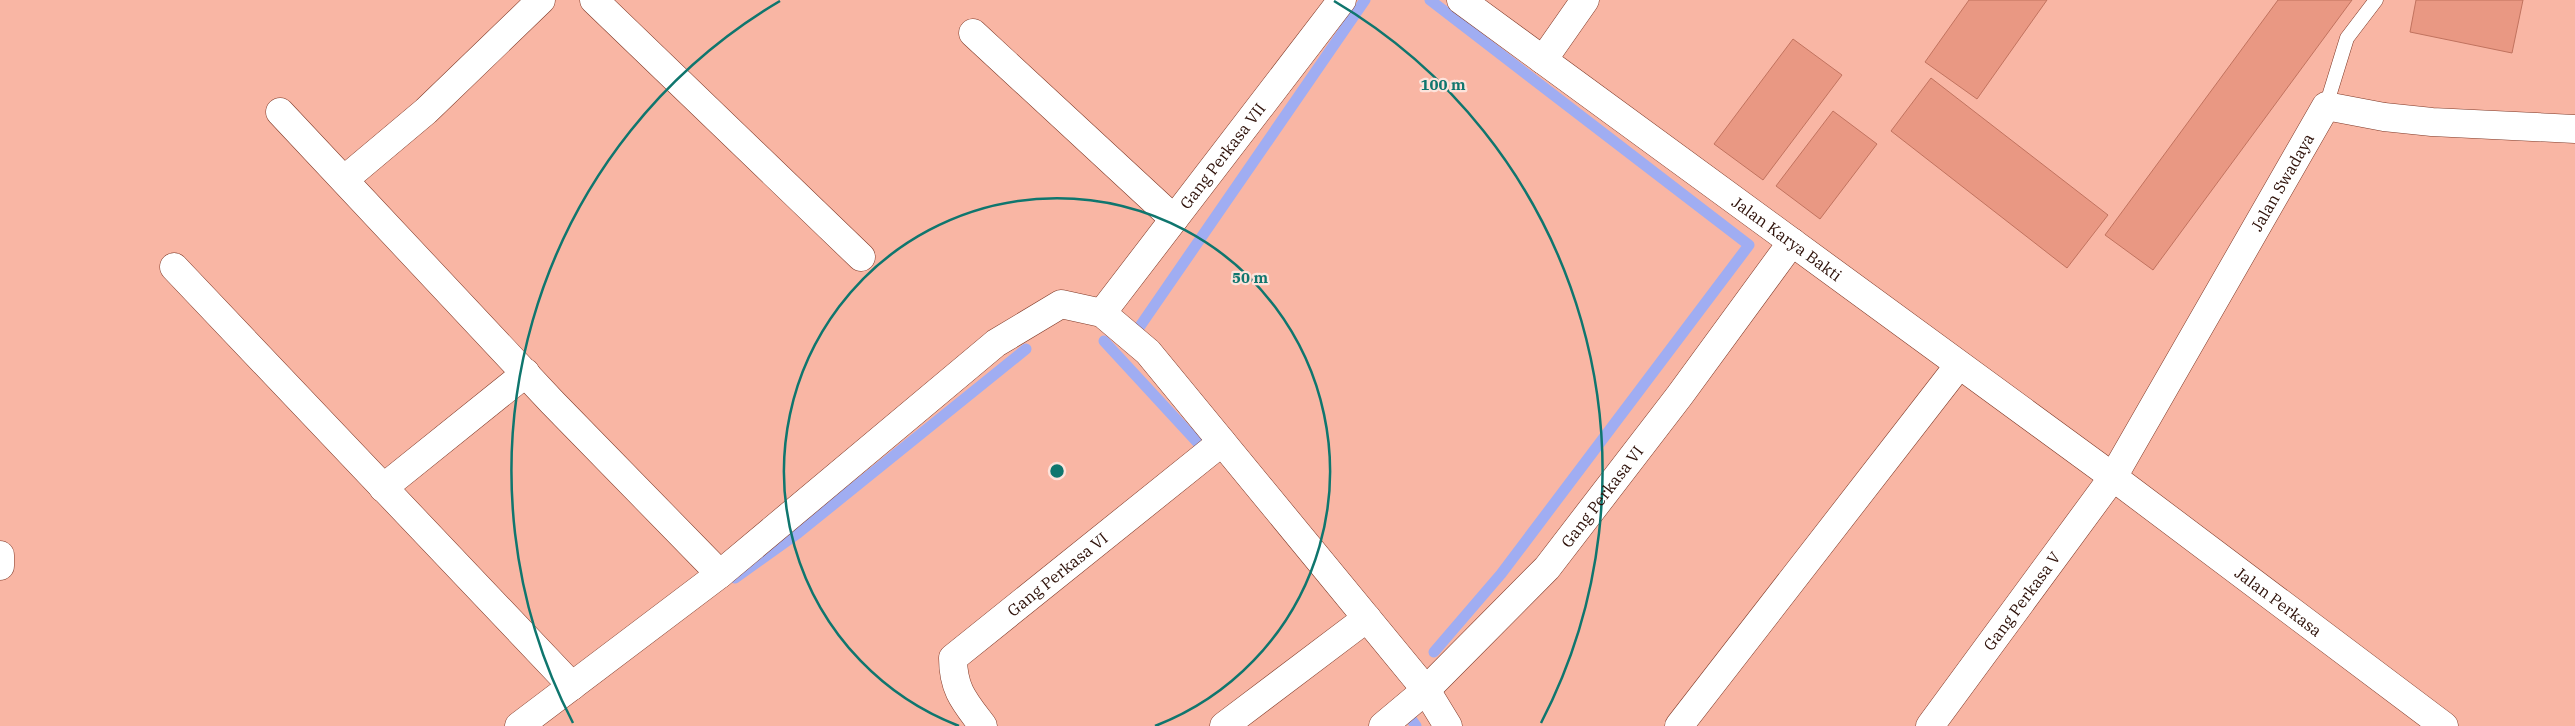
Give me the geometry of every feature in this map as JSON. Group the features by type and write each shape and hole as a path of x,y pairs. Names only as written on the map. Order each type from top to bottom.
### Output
{"street":[{"path":"345,179 426,111 542,0"},
{"path":"594,0 861,257"},
{"name":"Gang Perkasa VII","path":"1102,313 1342,0"},
{"name":"Jalan Karya Bakti","path":"1461,0 2113,477"},
{"path":"1543,60 1585,0"},
{"path":"973,33 1174,219"},
{"path":"2326,106 2384,118 2575,129"},
{"name":"Jalan Swadaya","path":"2113,477 2326,106"},
{"path":"280,112 345,179 526,374 720,574"},
{"name":"Gang Perkasa VI","path":"1383,726 1426,690 1547,568 1680,395 1792,242"},
{"path":"174,267 572,686"},
{"path":"519,726 720,574 996,344 1061,304 1102,313 1148,352 1426,690 1448,726"},
{"path":"1680,726 1959,365"},
{"path":"383,488 526,374"},
{"name":"Gang Perkasa VI","path":"983,726 960,696 953,676 953,658 1222,442"},
{"name":"Jalan Perkasa","path":"2113,477 2432,723"},
{"name":"Gang Perkasa V","path":"1930,726 2113,477"},
{"path":"0,554 0,566"},
{"path":"1224,726 1367,618"}],"lane":[{"path":"2326,106 2347,38 2376,0"}],"building":[{"path":"1969,0 2047,0 1977,99 1925,62"},
{"path":"2278,0 2352,0 2153,270 2105,235"},
{"path":"2416,0 2523,0 2512,53 2410,32"},
{"path":"1793,39 1842,75 1763,180 1714,144"},
{"path":"1931,78 2108,215 2067,268 1891,131"},
{"path":"1833,111 1877,144 1820,219 1776,186"}],"waterway":[{"path":"1140,337 1136,332 1365,0"},
{"path":"1430,0 1749,245 1501,574 1434,652"},
{"path":"1104,341 1199,444"},
{"path":"735,578 798,533 1026,349"},
{"path":"1411,719 1416,726"}]}
